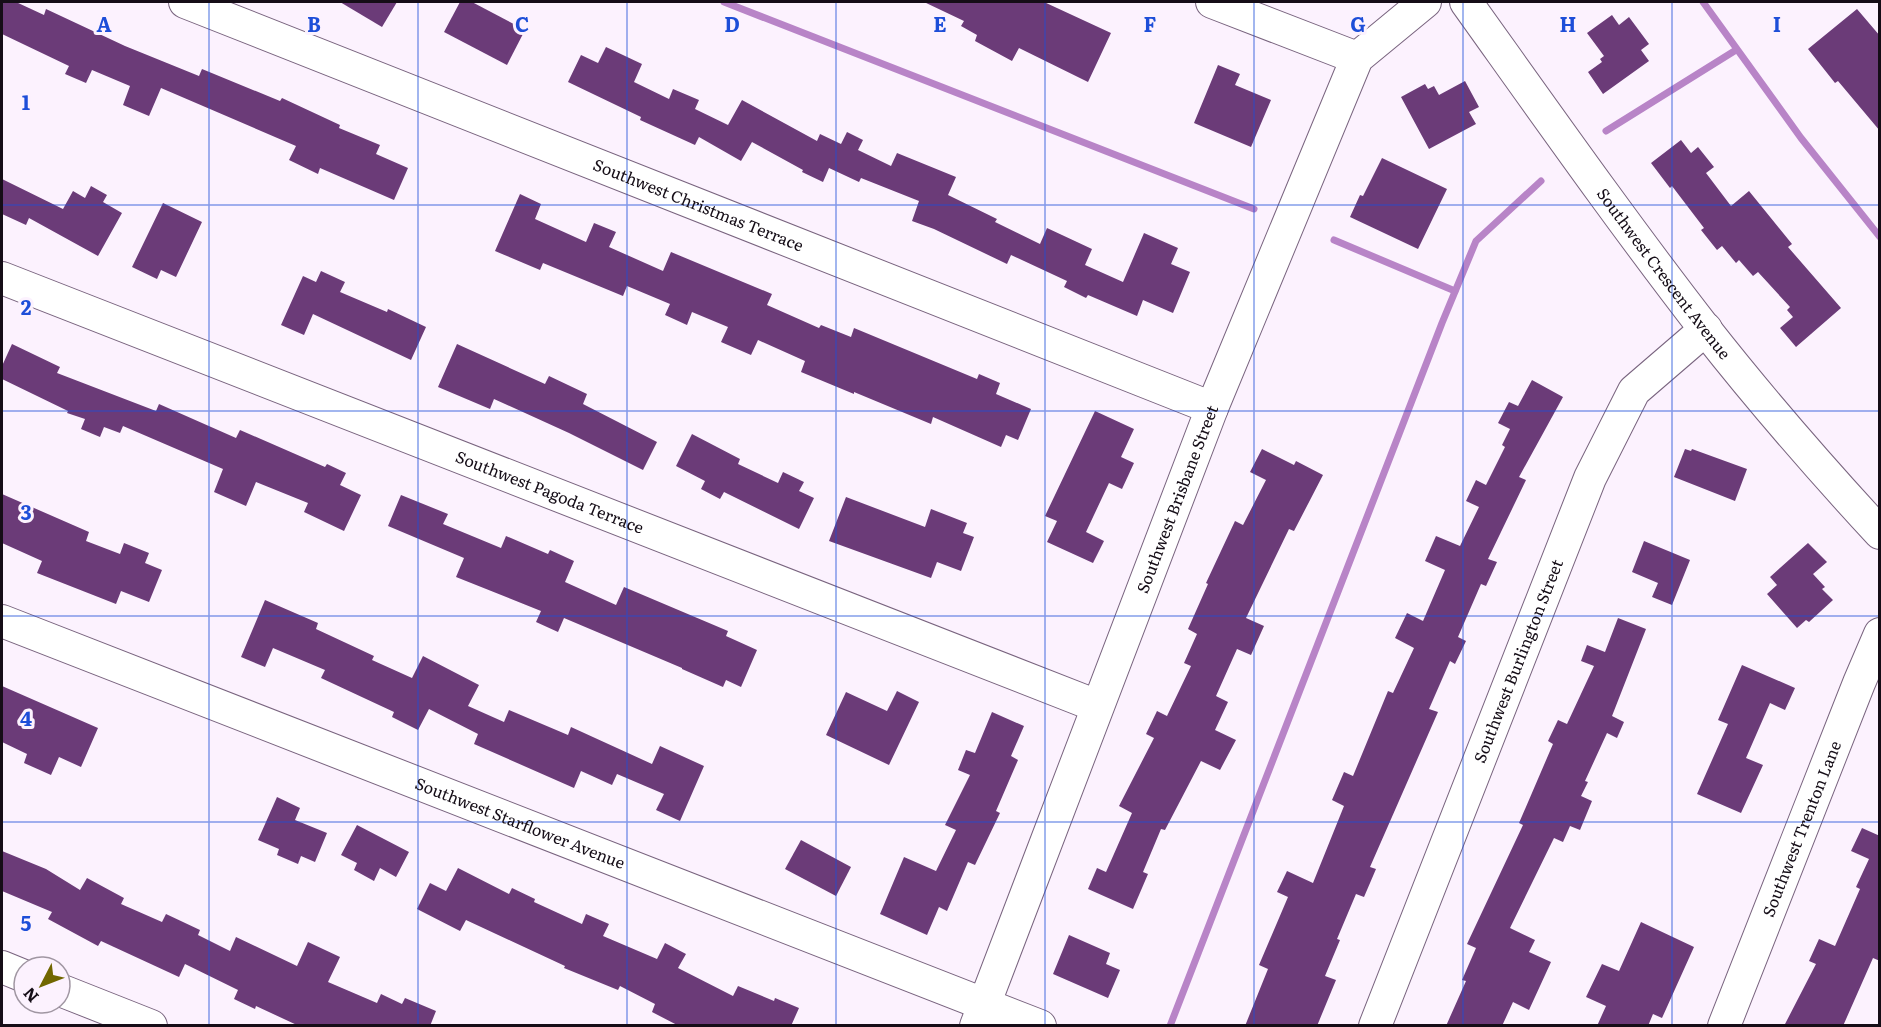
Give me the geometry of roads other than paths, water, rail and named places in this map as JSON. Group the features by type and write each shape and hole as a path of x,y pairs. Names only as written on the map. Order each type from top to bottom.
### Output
{"street":[{"name":"Southwest Christmas Terrace","path":"185,2 1212,408"},
{"path":"1212,2 1357,58"},
{"name":"Southwest Brisbane Street","path":"980,1014 1212,408 1357,58 1425,2"},
{"name":"Southwest Crescent Avenue","path":"1466,2 1574,153 1706,329 1817,465 1880,533"},
{"name":"Southwest Pagoda Terrace","path":"2,278 1097,706"},
{"name":"Southwest Burlington Street","path":"1376,1026 1590,478 1634,391 1706,329"},
{"name":"Southwest Starflower Avenue","path":"2,621 980,1014 1040,1026"},
{"name":"Southwest Trenton Lane","path":"1724,1026 1854,694 1880,634"},
{"path":"72,995 151,1026"}],"waterway":[{"path":"724,2 1254,209"},
{"path":"1703,2 1801,138 1880,237"},
{"path":"1606,131 1736,50"},
{"path":"1170,1026 1442,323 1476,241 1541,181"},
{"path":"1334,240 1455,291"}]}
